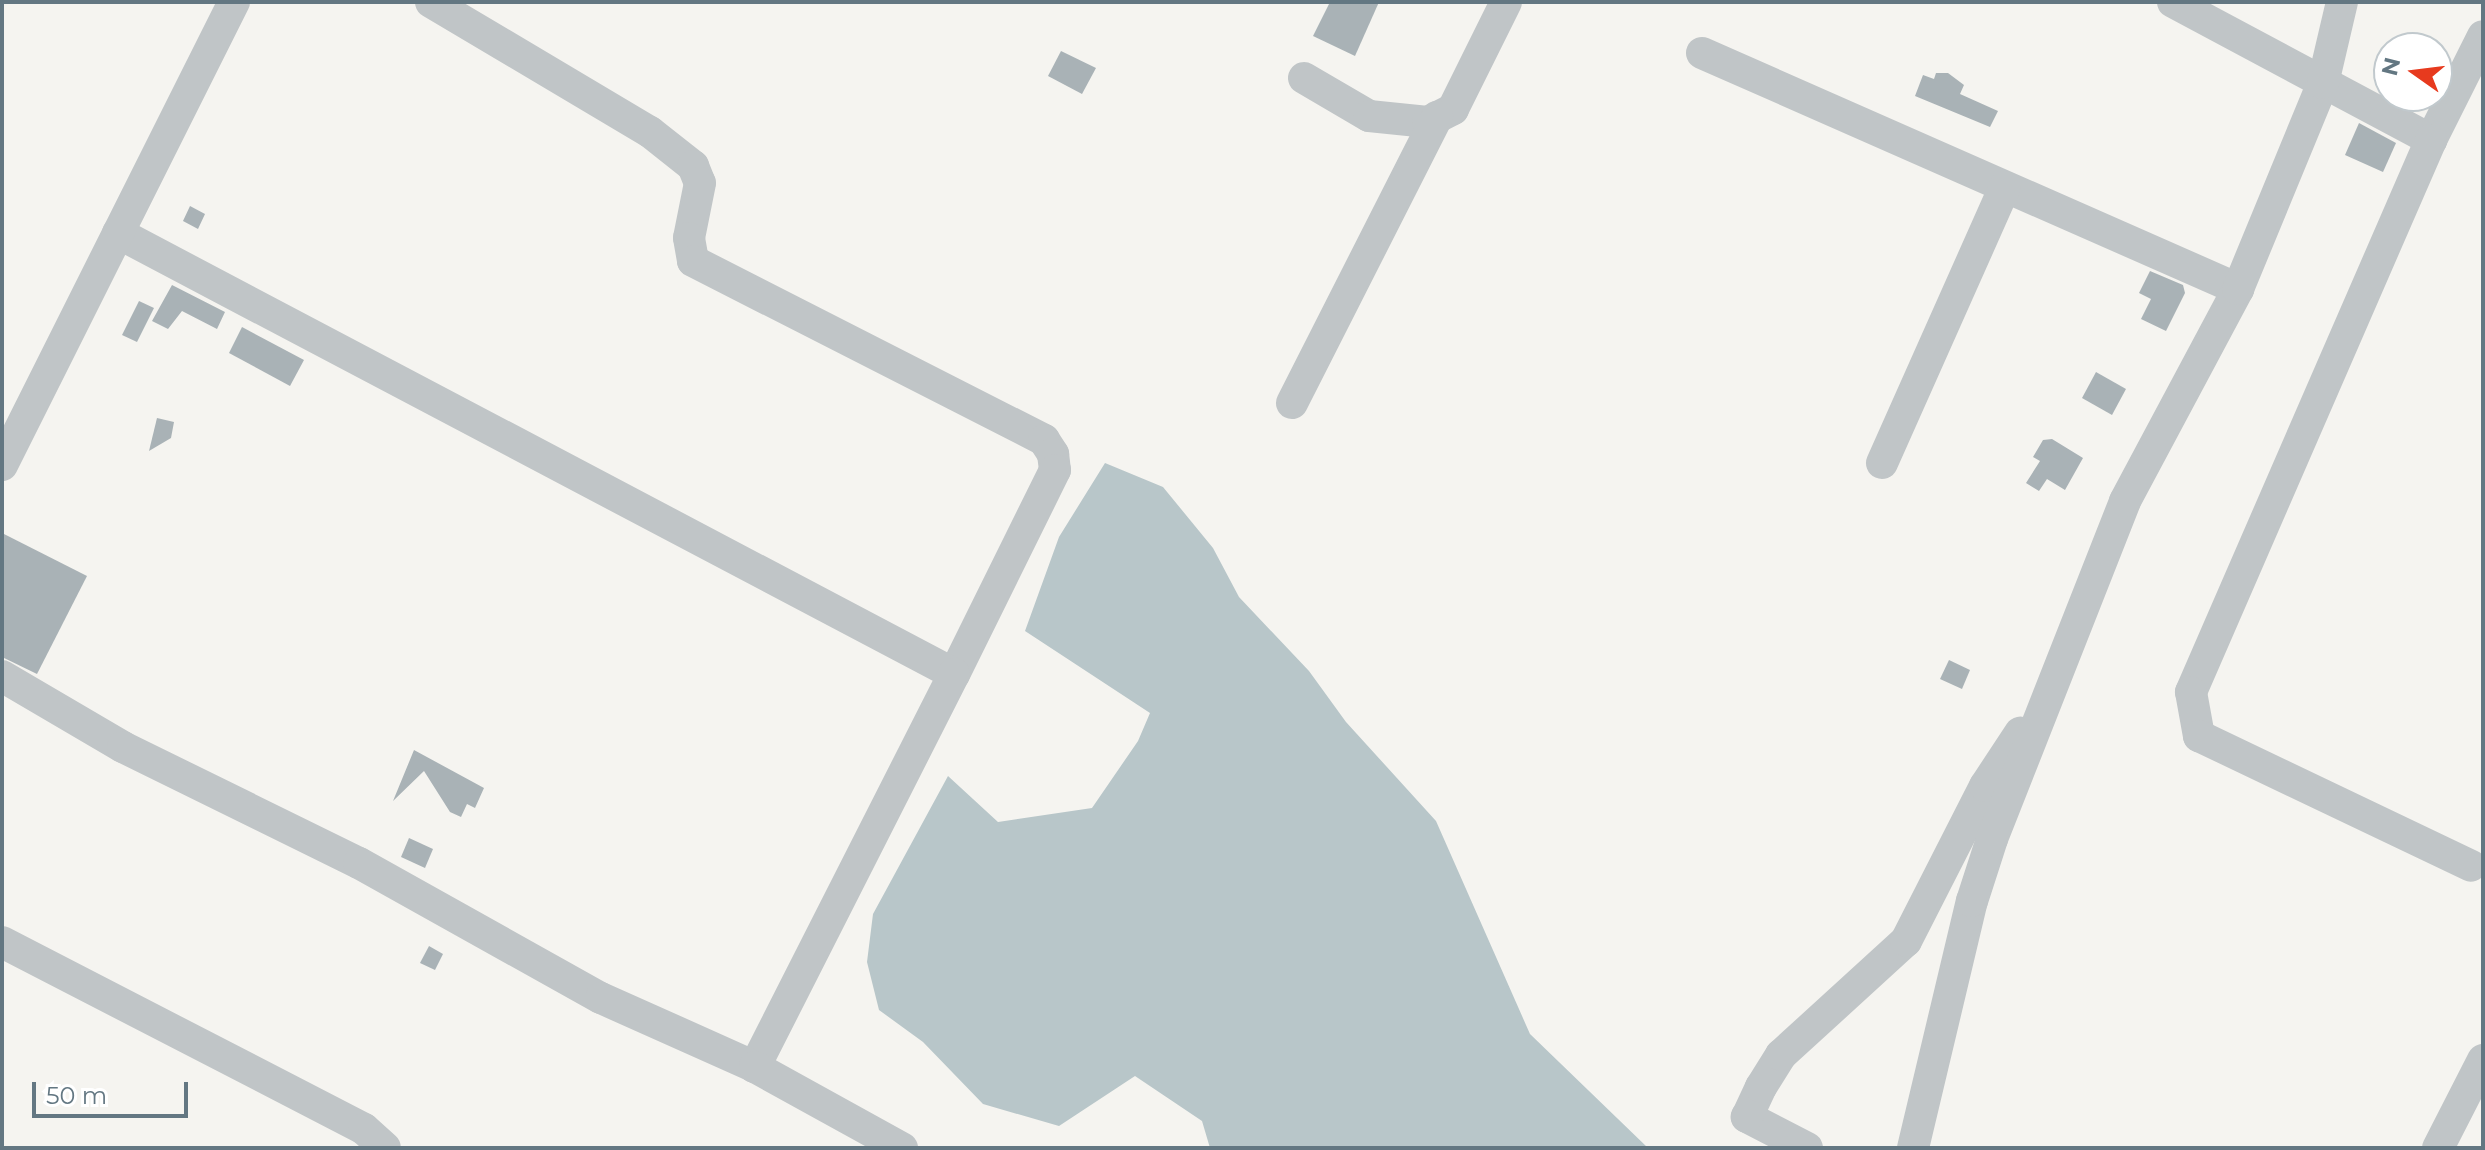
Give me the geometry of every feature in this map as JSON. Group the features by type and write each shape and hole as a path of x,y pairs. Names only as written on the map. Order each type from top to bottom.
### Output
{"street":[{"path":"2,465 234,2"},
{"path":"431,2 650,132 693,166 700,183 689,238 693,261 1044,440 1053,454 1055,470 755,1067"},
{"path":"1304,78 1369,116 1399,122 1437,117 1453,109 1506,2"},
{"path":"2173,2 2431,140"},
{"path":"1913,1148 1992,839 2125,501 2238,289 2323,83 2342,2"},
{"path":"2471,866 2199,736 2191,692 2431,140 2483,36"},
{"path":"1702,53 2238,289"},
{"path":"1292,403 1437,117"},
{"path":"1882,463 2005,187"},
{"path":"118,233 954,674"},
{"path":"2,676 123,747 359,863 601,998 755,1067 902,1148"},
{"path":"1807,1148 1747,1117 1761,1087 1781,1055 1906,941 1985,786 2056,678"},
{"path":"2,942 364,1129 385,1148"},
{"path":"2438,1148 2483,1060"}],"shaded area":[{"path":"1105,463 1163,487 1213,548 1239,597 1309,671 1346,722 1436,821 1530,1034 1647,1147 1659,1148 1210,1148 1202,1121 1135,1076 1059,1126 983,1104 923,1042 879,1010 867,962 873,914 948,776 998,822 1092,808 1138,741 1150,713 1025,631 1059,537"}],"building":[{"path":"1330,2 1379,2 1355,56 1313,36"},
{"path":"1061,51 1096,68 1082,94 1048,76"},
{"path":"1936,73 1948,73 1964,85 1960,94 1998,111 1990,127 1915,96 1923,75 1934,79"},
{"path":"2359,123 2396,143 2383,172 2345,155"},
{"path":"190,206 205,214 198,229 183,221"},
{"path":"2150,271 2183,285 2185,293 2166,331 2141,319 2151,299 2139,293"},
{"path":"172,285 225,312 217,329 182,311 168,329 152,321"},
{"path":"139,301 154,308 137,342 122,335"},
{"path":"242,327 304,360 290,386 229,353"},
{"path":"2096,372 2126,389 2112,415 2082,398"},
{"path":"157,418 174,422 171,438 149,451"},
{"path":"2052,439 2083,458 2065,490 2047,479 2039,491 2026,483 2040,461 2033,457 2043,440"},
{"path":"2,533 87,576 37,674 2,657"},
{"path":"1949,660 1970,670 1962,689 1940,679"},
{"path":"414,750 484,788 475,808 467,804 461,817 450,812 424,771 393,801"},
{"path":"409,838 433,849 425,868 401,857"},
{"path":"429,946 443,954 435,970 420,963"}]}
